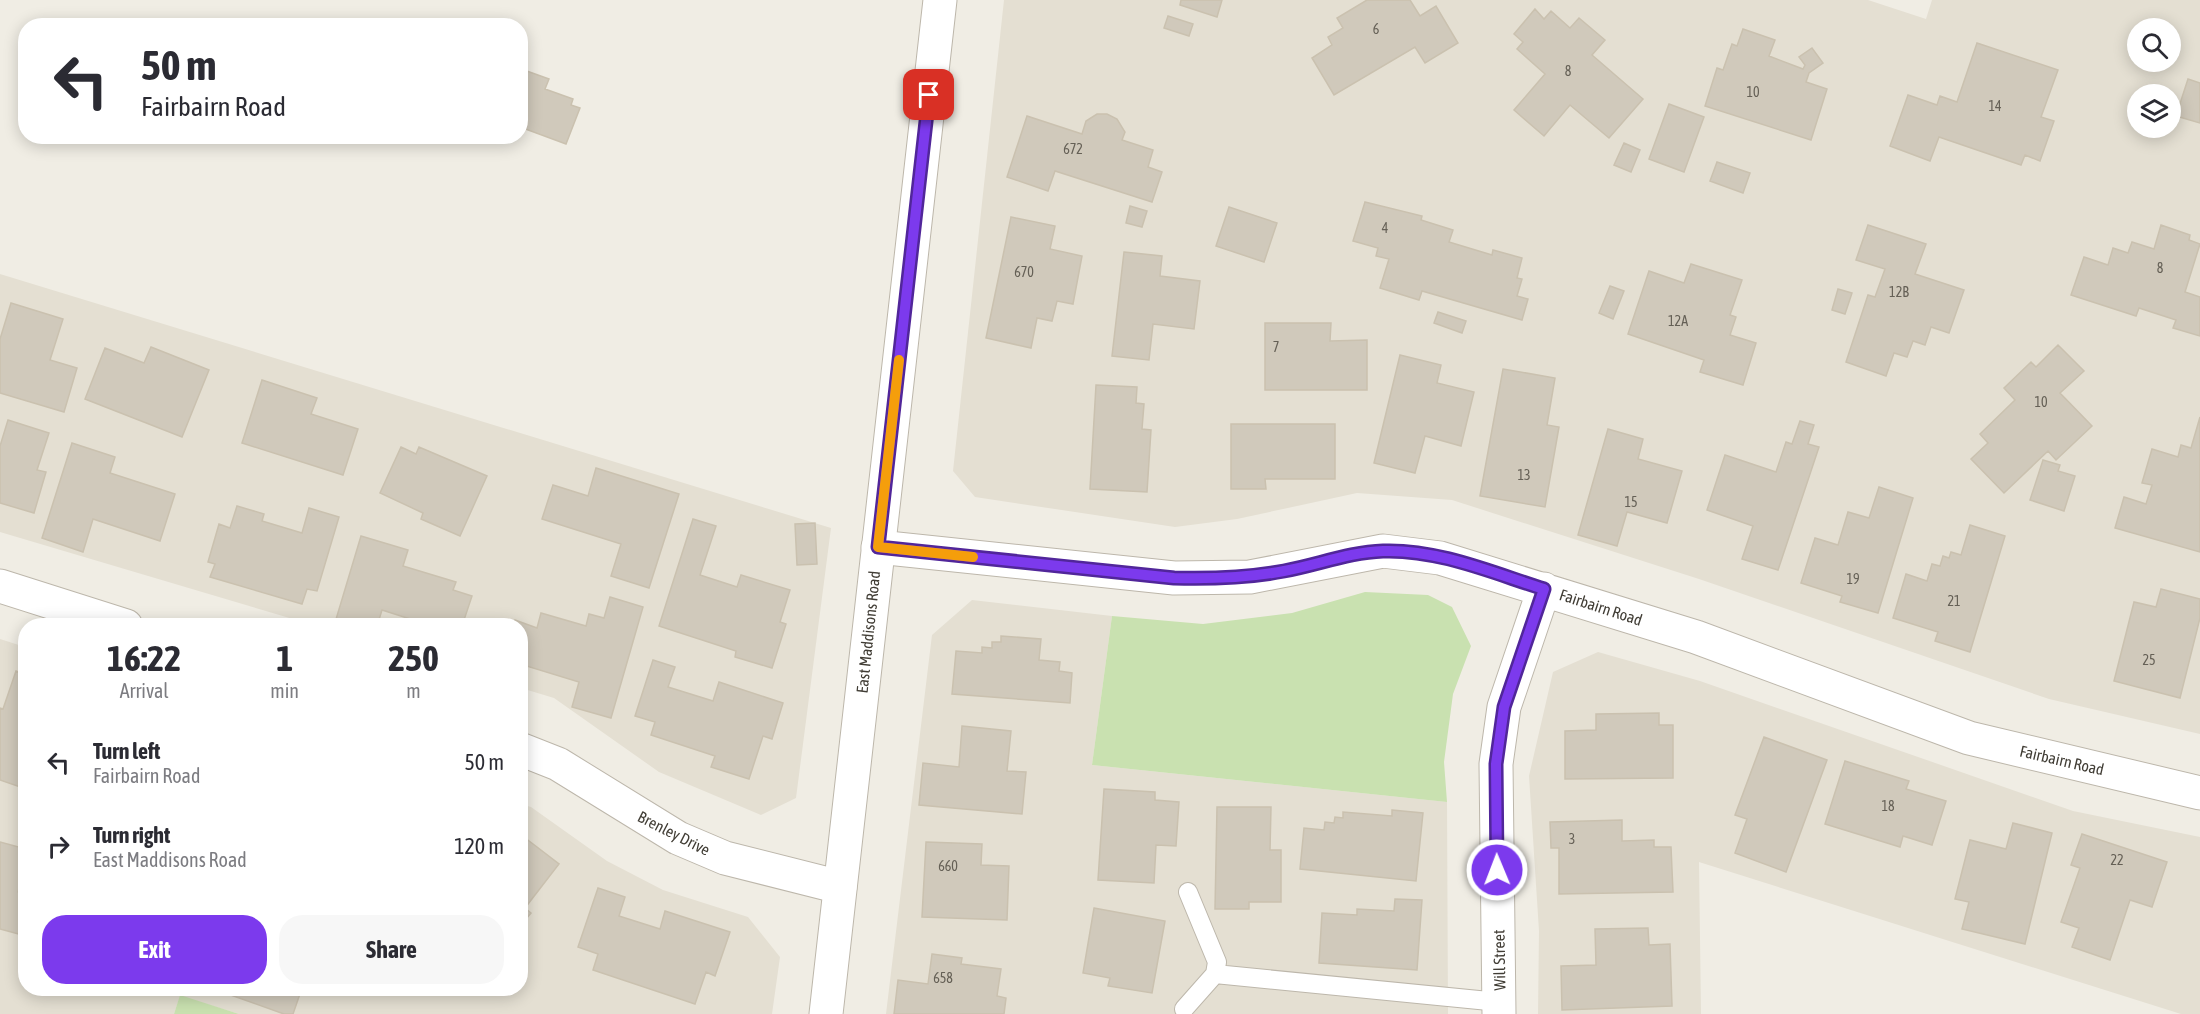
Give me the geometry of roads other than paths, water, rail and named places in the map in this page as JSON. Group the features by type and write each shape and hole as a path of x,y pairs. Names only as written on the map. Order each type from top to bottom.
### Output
{"street":[{"name":"East Maddisons Road","path":"825,1014 940,0"},
{"name":"Fairbairn Road","path":"878,547 1174,578 1211,579 1250,577 1383,551 1410,552 1474,567 1696,637 1969,738 2200,793"},
{"path":"0,586 101,618"},
{"name":"Will Street","path":"1499,1008 1496,764 1504,707 1544,589"},
{"name":"Brenley Drive","path":"528,752 558,764 678,838 725,858 840,887"}],"lane":[{"path":"1184,1009 1215,974 1217,962 1188,892"},
{"path":"1215,974 1499,1008"}]}
